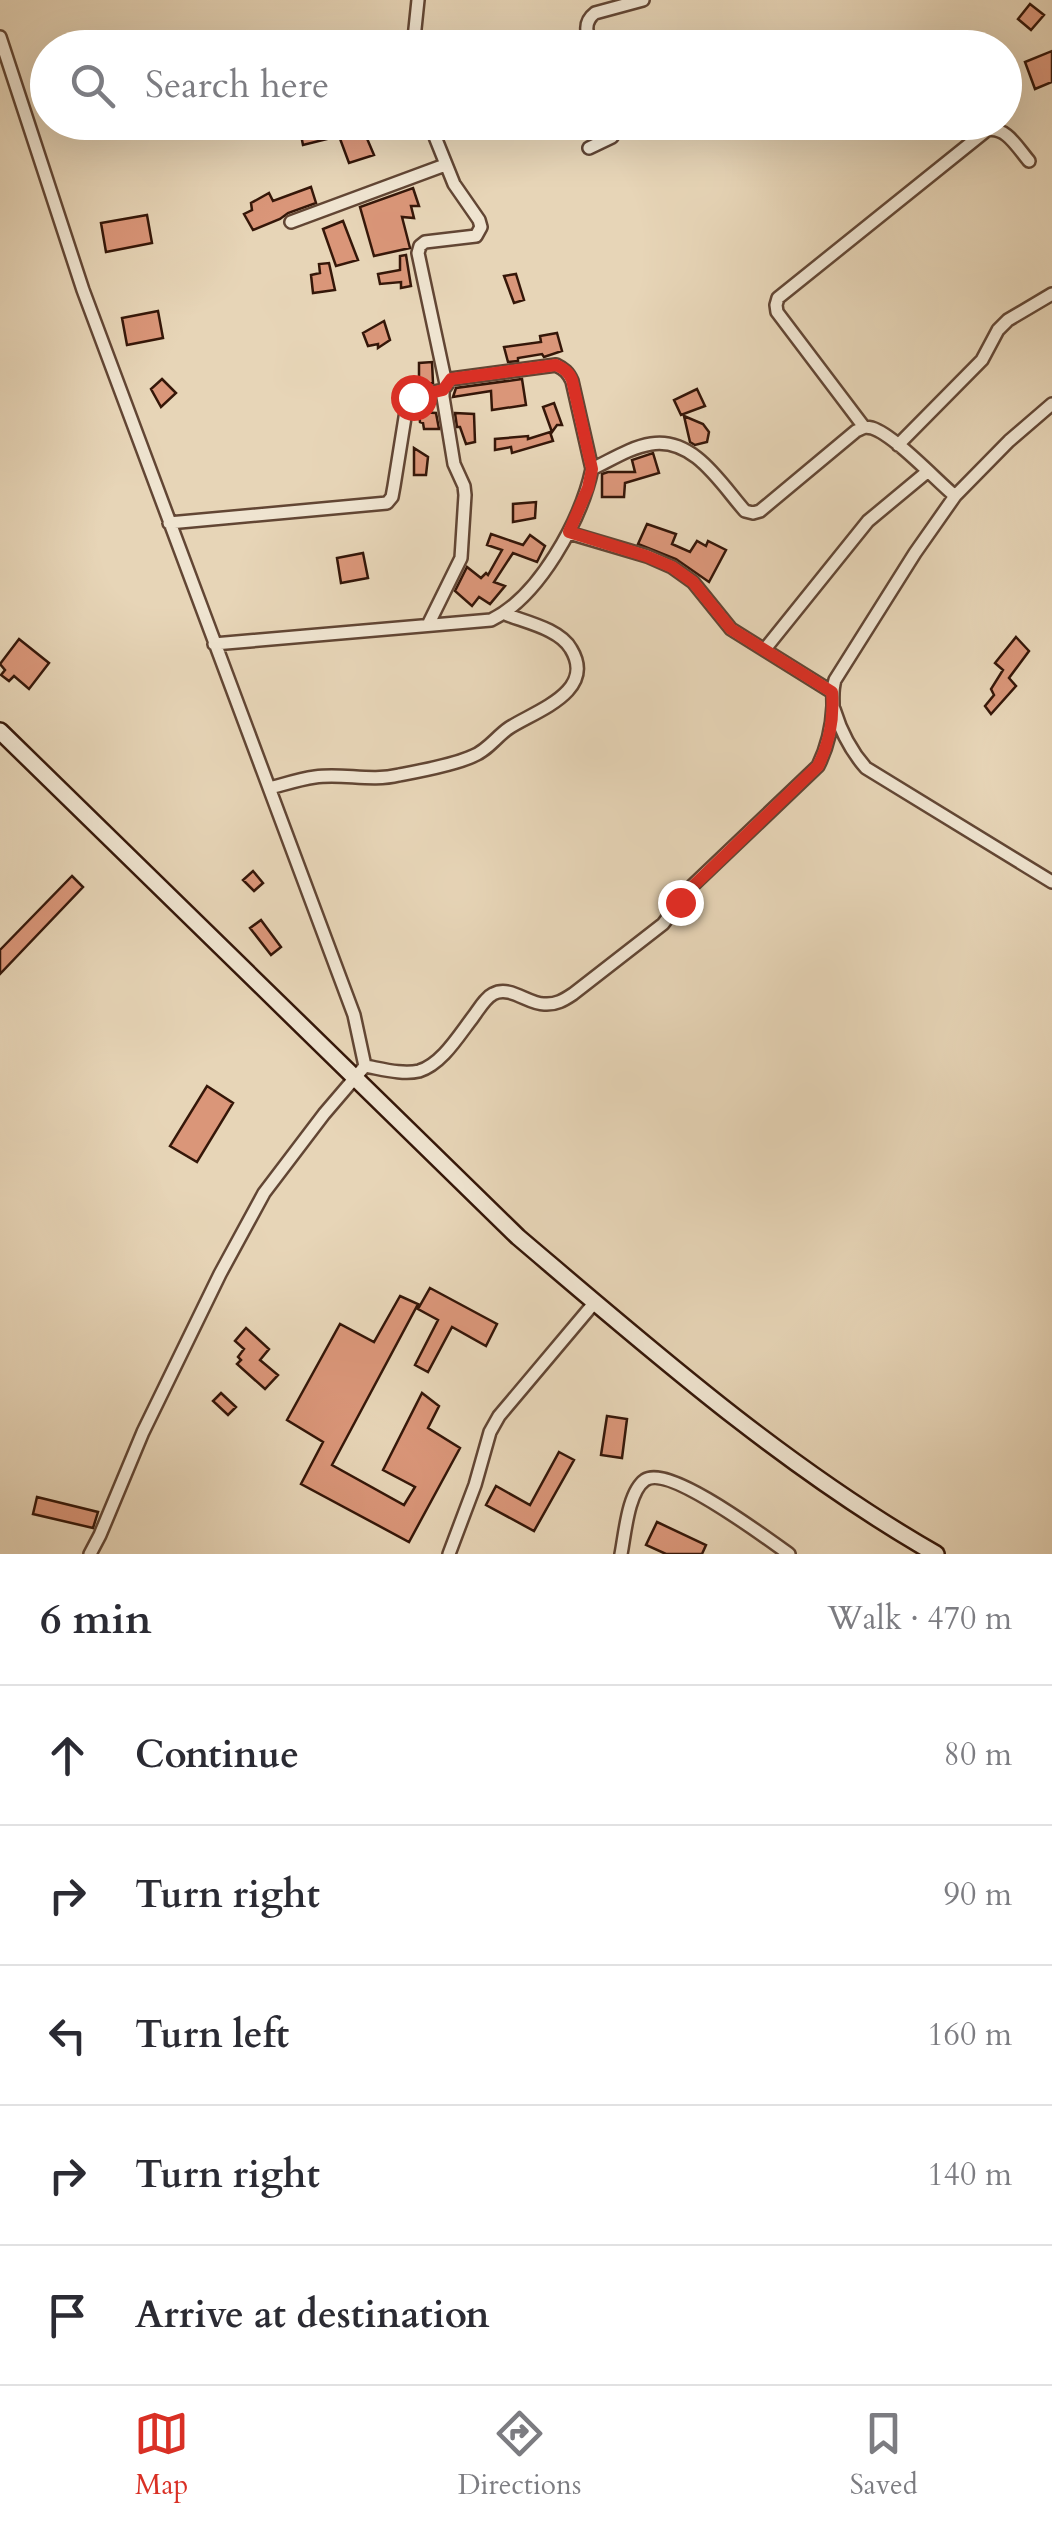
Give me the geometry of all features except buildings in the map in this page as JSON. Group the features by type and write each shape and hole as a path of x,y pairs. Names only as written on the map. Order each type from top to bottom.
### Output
{"street":[{"path":"415,30 418,0"},
{"path":"586,30 595,13 643,0"},
{"path":"0,37 30,128"},
{"path":"34,140 83,290 354,1015 360,1073 264,1193 143,1432 90,1554"},
{"path":"428,625 464,548 464,486 454,464 444,387 418,253 425,242 476,236 481,228 454,184 436,140"},
{"path":"589,148 607,140"},
{"path":"864,427 777,312 778,298 975,140"},
{"path":"1011,140 1029,161"},
{"path":"291,222 445,165"},
{"path":"898,445 982,360 1008,320 1052,294"},
{"path":"169,522 387,503 392,496 408,404 413,397 444,387 451,379 556,365 569,373 572,380 592,469 588,488 569,532 530,590 505,614 477,623 214,644"},
{"path":"360,1073 420,1070 446,1051 495,992 504,991 543,1004 558,1002 651,936 691,888 818,766 825,752 835,680 915,553 954,496 1052,404"},
{"path":"592,469 627,452 667,444 697,457 745,511 752,513 760,511 864,427 873,428 898,445 954,496"},
{"path":"764,649 868,521 927,472"},
{"path":"569,532 672,567 693,582 731,629 832,692"},
{"path":"270,788 314,777 395,776 475,756 511,726 562,697 576,675 571,649 561,637 505,614"},
{"path":"833,707 854,755 866,768 1052,882"},
{"path":"3,739 360,1073 518,1237 742,1423 858,1508 936,1554"},
{"path":"448,1554 499,1416 594,1302"},
{"path":"621,1554 636,1490 644,1480 655,1476 728,1510 789,1554"},
{"path":"100,1535 103,1554"}],"route":[{"path":"413,397 443,390 451,379 556,365 562,368 572,380 592,469 569,532 672,567 693,582 731,629 832,692 830,730 818,766 680,902"}]}
